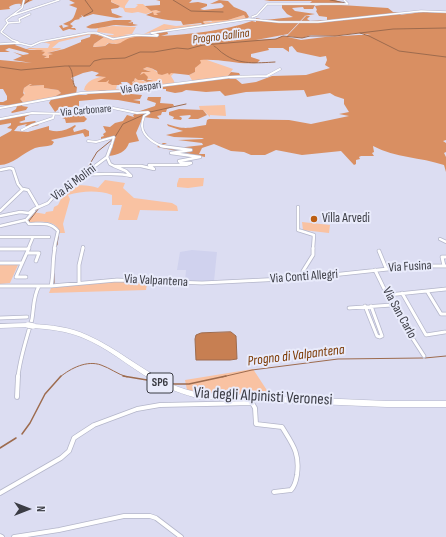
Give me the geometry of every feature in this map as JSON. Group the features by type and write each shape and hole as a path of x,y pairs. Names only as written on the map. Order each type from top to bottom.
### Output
{"highway":[{"name":"Via degli Alpinisti Veronesi","path":"0,326 30,325 58,328 84,336 161,383 193,395 215,398 446,404"}],"street":[{"path":"8,24 6,20 22,8 24,0"},
{"path":"11,16 60,0"},
{"path":"249,19 259,14 263,6 267,4 339,5 348,3 344,0"},
{"path":"30,14 19,18 20,22 8,24 1,32 12,40 31,46 40,42 93,33 113,39 136,35 157,36 158,35 151,33 255,18 279,22 318,22 421,12 446,12"},
{"path":"0,44 19,42"},
{"name":"Via Gaspari","path":"0,108 12,104 53,99 81,93 120,91 230,77 268,76 280,69"},
{"name":"Via Carbonare","path":"0,119 32,114 67,114 113,108 137,113 148,112 150,113 144,116 142,126 151,142 166,147 191,150 171,153 200,157 179,161 181,164 191,164 186,166 149,165 154,169 141,166 114,166"},
{"name":"Via Carbonare","path":"22,130 25,127 36,124 40,121 54,118 54,114"},
{"path":"88,141 96,142 114,138 107,157 110,164 126,171 131,176 121,173 109,175 89,174"},
{"name":"Via Ai Molini","path":"38,207 48,203 56,193 89,174 91,169 107,157"},
{"path":"0,170 10,168 13,169 16,174 16,181 22,189 28,190 38,207"},
{"path":"0,210 22,189"},
{"path":"0,216 28,213 38,207"},
{"path":"0,226 26,220 38,207"},
{"path":"298,208 298,230 314,235 313,255 303,271 304,278"},
{"path":"26,220 29,224 49,224 58,231 52,261 53,276 51,286"},
{"path":"0,237 49,237"},
{"path":"26,277 16,277 33,237"},
{"path":"440,239 446,242"},
{"path":"79,283 79,265 83,247"},
{"path":"0,249 39,253 36,261"},
{"path":"379,251 386,268"},
{"path":"445,266 442,257 446,256"},
{"path":"0,263 22,263"},
{"name":"Via Fusina","path":"375,270 416,266 445,266"},
{"name":"Via Conti Allegri","path":"233,281 304,278 375,270"},
{"name":"Via San Carlo","path":"375,270 392,305 424,356"},
{"name":"Via Valpantena","path":"0,286 51,286 117,280 176,283 233,281"},
{"path":"17,397 19,367 32,317 34,295 39,286"},
{"path":"388,295 446,289"},
{"path":"427,291 441,314 446,314"},
{"path":"402,293 426,335 445,332"},
{"path":"349,308 392,305"},
{"path":"365,306 377,336 380,337 382,336 370,306"},
{"path":"0,318 27,317"},
{"path":"0,492 26,479 61,458 69,451 74,438 94,425 131,411 150,405 252,403 255,408 256,424 258,426 282,427 296,449 298,455 299,465 295,486 291,490 274,492"},
{"path":"14,537 59,530 124,516 150,516 156,518 181,537"}],"shaded area":[{"path":"0,0 33,0 20,6 21,4 16,4 9,7 10,9 0,10"},
{"path":"69,0 111,0 111,2 120,6 118,8 111,9 112,13 123,17 117,18 93,14 84,17 81,15 82,17 79,18 80,19 75,20 70,24 73,26 71,28 75,28 76,30 69,29 63,31 59,26 62,25 63,28 69,26 63,24 73,18 77,8 69,5 75,3"},
{"path":"129,0 125,8 135,8 138,5 136,4 143,4 151,11 156,10 161,12 156,13 159,15 154,15 152,12 146,14 138,12 125,12 123,8 110,1"},
{"path":"156,0 192,0 189,3 198,2 207,4 207,6 200,9 204,10 222,8 224,6 221,3 210,4 219,0 228,1 234,7 246,12 249,17 246,19 244,15 228,20 204,21 203,22 205,24 203,25 201,23 183,25 181,21 146,15 153,12 154,15 158,15 156,13 161,12 156,10 151,11 145,6 160,5 160,1"},
{"path":"264,0 335,0 346,4 341,5 388,8 393,12 404,13 399,15 423,12 446,13 446,140 443,141 446,143 446,152 444,153 446,157 446,172 444,165 390,153 373,146 374,152 372,153 374,156 361,156 359,157 360,159 356,160 356,164 354,165 341,151 302,155 276,150 265,155 251,155 244,152 231,151 214,144 202,148 199,154 205,154 205,157 157,147 163,143 167,143 163,145 177,148 203,145 202,143 178,140 204,139 202,138 174,137 166,135 183,131 168,126 167,124 190,128 206,125 207,120 209,119 289,120 311,124 349,116 339,114 349,112 344,104 344,99 330,93 307,97 304,90 246,92 225,96 220,91 206,92 186,90 175,93 166,91 166,89 152,89 149,86 179,85 227,77 231,72 239,73 240,75 231,76 229,79 236,79 242,84 256,82 272,76 306,75 330,68 325,65 327,60 326,56 320,57 297,52 292,46 289,47 289,52 283,48 268,48 269,50 251,54 251,57 260,60 257,63 200,60 201,63 195,68 195,72 189,75 171,73 169,75 168,73 162,75 158,74 157,71 152,68 145,68 143,69 151,72 142,72 140,75 144,73 148,77 147,80 153,80 147,82 135,78 134,81 138,84 133,81 132,83 139,87 137,88 143,88 144,91 128,92 131,94 142,95 140,99 133,100 140,101 140,104 101,99 79,101 79,111 87,119 84,122 66,123 65,119 62,118 76,114 64,115 62,113 70,111 74,107 61,107 55,112 49,103 52,98 61,93 58,90 44,88 44,85 29,86 32,84 30,84 24,88 24,95 20,99 23,102 22,106 28,107 26,110 12,113 11,112 16,109 17,106 0,105 0,102 7,100 7,96 3,89 0,89 0,60 32,63 13,60 22,56 13,52 23,55 29,54 28,53 9,48 5,50 10,52 0,52 0,45 17,43 15,45 26,49 36,48 27,50 44,50 41,51 45,52 42,55 47,56 44,58 49,58 49,55 53,54 47,53 64,49 81,42 81,40 90,37 91,33 104,37 94,44 93,47 95,47 105,46 109,43 119,44 133,37 158,35 152,34 167,31 168,34 161,36 207,32 252,21 256,22 256,18 265,20 293,17 287,14 282,8 282,4 308,5 312,1","holes":["316,3 321,5 315,6 319,16 327,17 327,20 310,21 307,19 310,16 306,16 287,36 302,38 311,35 335,36 358,33 371,35 325,37 301,40 283,36 275,39 256,40 288,34 304,16 315,14 295,11 292,8 303,7 304,9 313,9 315,5 313,5","92,71 99,73 95,76 106,77 97,82 106,82 109,80 108,83 112,85 122,85 121,82 127,82 130,84 128,89 112,92 105,90 81,93 88,94 86,95 76,95 77,87 73,85 75,84 71,78"]},
{"path":"244,15 246,19 144,34 164,24 176,26 202,24 205,23 203,22 204,21 212,22 211,20 228,20"},
{"path":"114,20 130,20 132,21 128,23 133,22 133,24 138,25 116,25 96,28 86,27 92,24"},
{"path":"113,26 136,27 132,34 115,38 104,35 114,35 113,34 97,32 98,28"},
{"path":"92,34 59,42 52,48 61,49 47,53 55,54 49,55 49,58 44,58 47,56 42,55 44,52 34,49 27,50 29,48 48,48 50,44 43,42"},
{"path":"144,36 130,39 118,44 108,43 105,46 93,47 94,44 104,37 115,39"},
{"path":"202,59 233,69 227,77 193,82 189,75 195,72 195,68"},
{"path":"145,67 151,68 162,75 165,73 174,73 171,76 175,85 132,88 139,87 132,83 133,81 137,84 134,81 135,78 147,82 152,80 146,80 148,77 140,75 142,72 149,71 143,69"},
{"path":"104,76 106,78 97,82 109,80 112,85 117,85 116,89 127,91 84,90 89,82"},
{"path":"32,84 31,86 44,85 44,88 58,90 61,93 52,98 22,103 23,101 19,99 25,93 23,92 24,88"},
{"path":"148,97 161,97 160,103 173,104 174,106 157,116 160,119 143,117 136,133 139,141 129,143 126,149 116,155 109,156 116,136 101,139 101,137 104,136 103,134 106,132 103,126 110,127 115,123 123,121 127,115 134,117 133,115 140,111 155,106 156,103 147,100"},
{"path":"225,105 226,116 210,115 210,117 203,110 200,110 199,106"},
{"path":"179,109 203,110 207,115 198,119 188,119 191,116 190,115 179,116 182,118 181,120 173,119 174,117 169,115 169,112"},
{"path":"32,114 25,117 25,120 19,122 35,121 39,125 27,128 28,126 25,126 27,124 18,126 14,131 28,132 49,126 49,130 60,131 66,130 75,125 76,126 73,129 74,132 85,129 89,131 89,136 85,137 83,133 51,140 54,142 52,145 35,148 9,163 0,165 0,137 12,129 7,128 11,125 11,123 0,125 0,120"},
{"path":"179,178 204,178 203,186 188,188 177,187"},
{"path":"105,180 125,183 123,188 134,198 172,203 177,206 178,211 140,210 137,220 118,220 122,205 112,205 112,195 101,192 84,192 68,195 70,199 63,224 65,233 60,233 52,223 29,222 27,220 33,212 45,214 46,212 53,211 54,207 58,205 63,195 54,194 55,190 59,192 73,186 98,188"},
{"path":"302,222 330,225 329,233 303,230"},
{"path":"192,250 217,252 214,281 185,282 186,270 177,270 180,252"},
{"path":"0,265 18,265 10,283 0,284"},
{"path":"116,281 147,284 146,290 49,293 51,288"},
{"path":"231,332 236,336 237,359 196,360 196,335 201,333"},
{"path":"253,369 270,395 213,394 187,390 185,380"}],"waterway":[{"path":"23,5 29,0"},
{"path":"84,16 93,11 85,0"},
{"path":"173,0 191,11 223,12"},
{"path":"330,0 346,3"},
{"name":"Progno Gallina","path":"69,66 90,66 94,61 102,59 125,58 140,52 154,52 177,48 188,49 203,45 276,39 283,36 302,38 310,36 335,36 393,29 446,28"},
{"path":"360,33 399,51 446,57"},
{"path":"214,46 230,58 242,62 275,62"},
{"name":"Progno Gallina","path":"0,67 21,70 69,66"},
{"path":"69,66 72,72 75,87"},
{"path":"115,137 123,124 150,112 186,104"},
{"path":"82,177 97,152 113,139"},
{"path":"49,203 60,193"},
{"path":"30,223 29,221 39,208"},
{"path":"53,225 59,231 57,245"},
{"path":"54,273 54,284"},
{"name":"Progno di Valpantena","path":"425,358 446,356"},
{"name":"Progno di Valpantena","path":"222,377 252,370 338,359 423,358"},
{"name":"Progno di Valpantena","path":"60,377 74,368 85,364 101,365 126,376"},
{"name":"Progno di Valpantena","path":"126,376 147,380"},
{"name":"Progno di Valpantena","path":"172,384 189,384 226,376"},
{"name":"Progno di Valpantena","path":"22,434 30,423 45,394 60,377"},
{"name":"Progno di Valpantena","path":"0,448 16,438"}],"place":[{"name":"Villa Arvedi","path":"314,219"}]}
